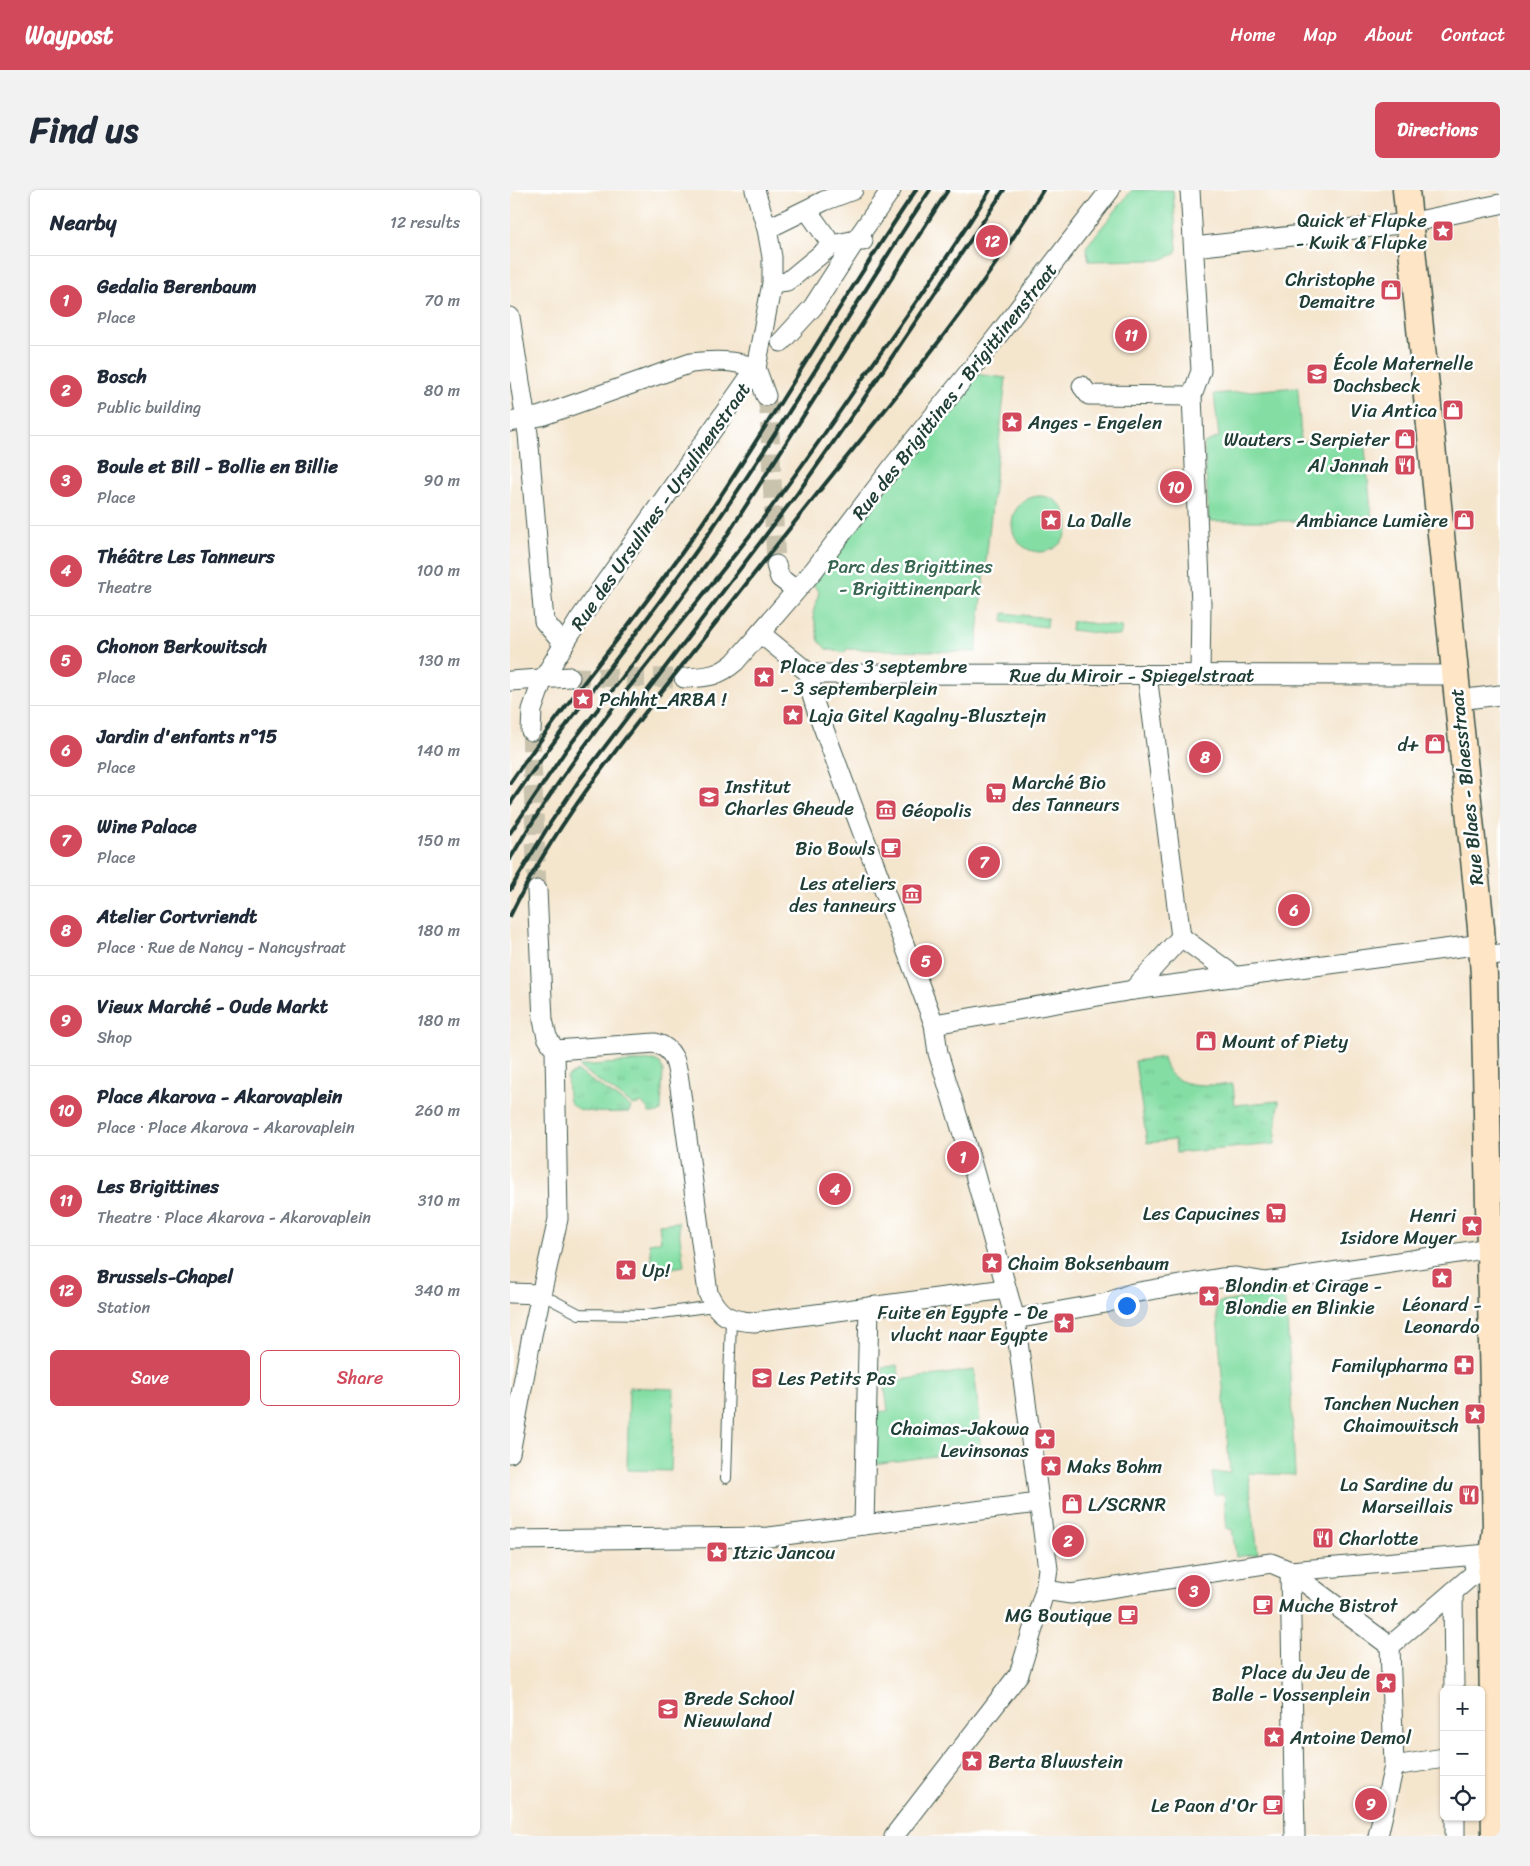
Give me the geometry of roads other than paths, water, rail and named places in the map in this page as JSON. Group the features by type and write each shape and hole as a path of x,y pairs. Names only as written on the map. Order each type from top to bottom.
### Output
{"street":[{"path":"755,190 767,229 772,257 772,283 756,368 766,396"},
{"path":"767,229 824,200 853,190"},
{"path":"781,342 813,307 862,241 891,190"},
{"name":"Rue des Brigittines - Brigittinenstraat","path":"684,678 704,677 726,671 760,633 814,570 1110,190"},
{"path":"1190,190 1201,371 1192,396 1201,604 1200,675"},
{"name":"Rue Blaes - Blaesstraat","path":"1406,190 1456,688 1488,952 1495,1246 1496,1529 1485,1563 1492,1583 1495,1836"},
{"path":"1194,247 1409,223 1500,204"},
{"path":"812,217 832,245"},
{"path":"779,283 787,282 832,245 862,241"},
{"path":"510,317 517,420 530,462 544,621 564,644"},
{"path":"517,420 541,416 691,363 716,360 740,362 756,368"},
{"name":"Rue des Ursulines - Ursulinenstraat","path":"531,731 532,710 543,679 564,644 584,612 756,368"},
{"path":"1082,386 1089,395 1192,396"},
{"path":"776,565 780,578 796,590"},
{"path":"760,633 810,674 811,692 816,708 934,1024 938,1053 970,1158 1015,1319 1048,1569 1045,1590 1019,1674 894,1836"},
{"name":"Rue du Miroir - Spiegelstraat","path":"810,674 1200,675 1456,688 1500,695"},
{"path":"1147,676 1181,936 1236,977"},
{"path":"510,682 570,677"},
{"path":"510,1453 541,1294 558,1219 555,1050 547,1037 543,1020 537,890"},
{"path":"1134,990 1181,936"},
{"path":"934,1024 1134,990 1236,977 1488,952"},
{"path":"555,1050 655,1043 662,1045 671,1052 676,1063 680,1087 708,1293 721,1312 738,1322 754,1322 1006,1288"},
{"path":"1015,1319 1106,1303 1133,1294 1221,1278 1236,1277 1266,1282 1495,1246"},
{"path":"510,1293 541,1294"},
{"path":"864,1525 869,1307"},
{"path":"510,1540 769,1537 1038,1503"},
{"path":"1045,1590 1072,1594 1270,1563 1295,1575 1390,1646"},
{"path":"1295,1575 1485,1563"},
{"path":"1390,1646 1485,1563"},
{"path":"1295,1575 1295,1836"},
{"path":"1454,1592 1454,1686"},
{"path":"1378,1836 1394,1766 1390,1646"},
{"path":"1394,1766 1440,1759"},
{"path":"1455,1821 1455,1836"}],"lane":[{"path":"541,1294 579,1314 648,1316 721,1312 726,1478"}],"tunnel":[{"path":"766,396 769,411 776,565"},
{"path":"570,677 684,678"},
{"path":"531,731 537,890"}],"railway":[{"path":"510,783 695,534 916,190"},
{"path":"510,804 711,530 767,446 930,190"},
{"path":"510,833 566,750 636,660 724,540 948,190"},
{"path":"510,859 537,815 596,731 754,530 808,457 959,239 990,190"},
{"path":"510,890 551,822 578,782 797,494 863,400 1004,190"},
{"path":"510,916 547,849 590,785 777,544 943,336 1020,228 1043,190"}],"place":[{"name":"Quick et Flupke - Kwik & Flupke","path":"1443,231"},
{"name":"Brussels-Chapel","path":"992,241"},
{"name":"Christophe Demaitre","path":"1391,290"},
{"name":"Les Brigittines","path":"1131,335"},
{"name":"École Maternelle Dachsbeck","path":"1317,374"},
{"name":"Via Antica","path":"1453,410"},
{"name":"Anges - Engelen","path":"1012,422"},
{"name":"Wauters - Serpieter","path":"1405,439"},
{"name":"Al Jannah","path":"1405,465"},
{"name":"Place Akarova - Akarovaplein","path":"1176,487"},
{"name":"La Dalle","path":"1051,520"},
{"name":"Ambiance Lumière","path":"1464,520"},
{"name":"Place des 3 septembre - 3 septemberplein","path":"764,677"},
{"name":"Pchhht_ARBA !","path":"583,699"},
{"name":"Laja Gitel Kagalny-Blusztejn","path":"793,715"},
{"name":"d+","path":"1435,744"},
{"name":"Atelier Cortvriendt","path":"1205,757"},
{"name":"Marché Bio des Tanneurs","path":"996,793"},
{"name":"Institut Charles Gheude","path":"709,797"},
{"name":"Géopolis","path":"886,810"},
{"name":"Bio Bowls","path":"891,848"},
{"name":"Wine Palace","path":"984,862"},
{"name":"Les ateliers des tanneurs","path":"912,894"},
{"name":"Jardin d'enfants n°15","path":"1294,910"},
{"name":"Chonon Berkowitsch","path":"926,961"},
{"name":"Mount of Piety","path":"1206,1041"},
{"name":"Gedalia Berenbaum","path":"963,1157"},
{"name":"Théâtre Les Tanneurs","path":"835,1189"},
{"name":"Les Capucines","path":"1276,1213"},
{"name":"Henri Isidore Mayer","path":"1472,1226"},
{"name":"Chaim Boksenbaum","path":"992,1263"},
{"name":"Up!","path":"626,1270"},
{"name":"Léonard - Leonardo","path":"1442,1278"},
{"name":"Blondin et Cirage - Blondie en Blinkie","path":"1209,1296"},
{"name":"Fuite en Egypte - De vlucht naar Egypte","path":"1064,1323"},
{"name":"Familypharma","path":"1464,1365"},
{"name":"Les Petits Pas","path":"762,1378"},
{"name":"Tanchen Nuchen Chaimowitsch","path":"1475,1414"},
{"name":"Chaimas-Jakowa Levinsonas","path":"1045,1439"},
{"name":"Maks Bohm","path":"1051,1466"},
{"name":"La Sardine du Marseillais","path":"1469,1495"},
{"name":"L/SCRNR","path":"1072,1504"},
{"name":"Charlotte","path":"1323,1538"},
{"name":"Bosch","path":"1068,1541"},
{"name":"Itzic Jancou","path":"717,1552"},
{"name":"Boule et Bill - Bollie en Billie","path":"1194,1591"},
{"name":"Muche Bistrot","path":"1263,1605"},
{"name":"MG Boutique","path":"1128,1615"},
{"name":"Place du Jeu de Balle - Vossenplein","path":"1386,1683"},
{"name":"Brede School Nieuwland","path":"668,1709"},
{"name":"Antoine Demol","path":"1274,1737"},
{"name":"Berta Bluwstein","path":"972,1761"},
{"name":"Vieux Marché - Oude Markt","path":"1371,1804"},
{"name":"Le Paon d'Or","path":"1273,1805"}],"park label":[{"name":"Parc des Brigittines - Brigittinenpark","path":"910,577"}]}
